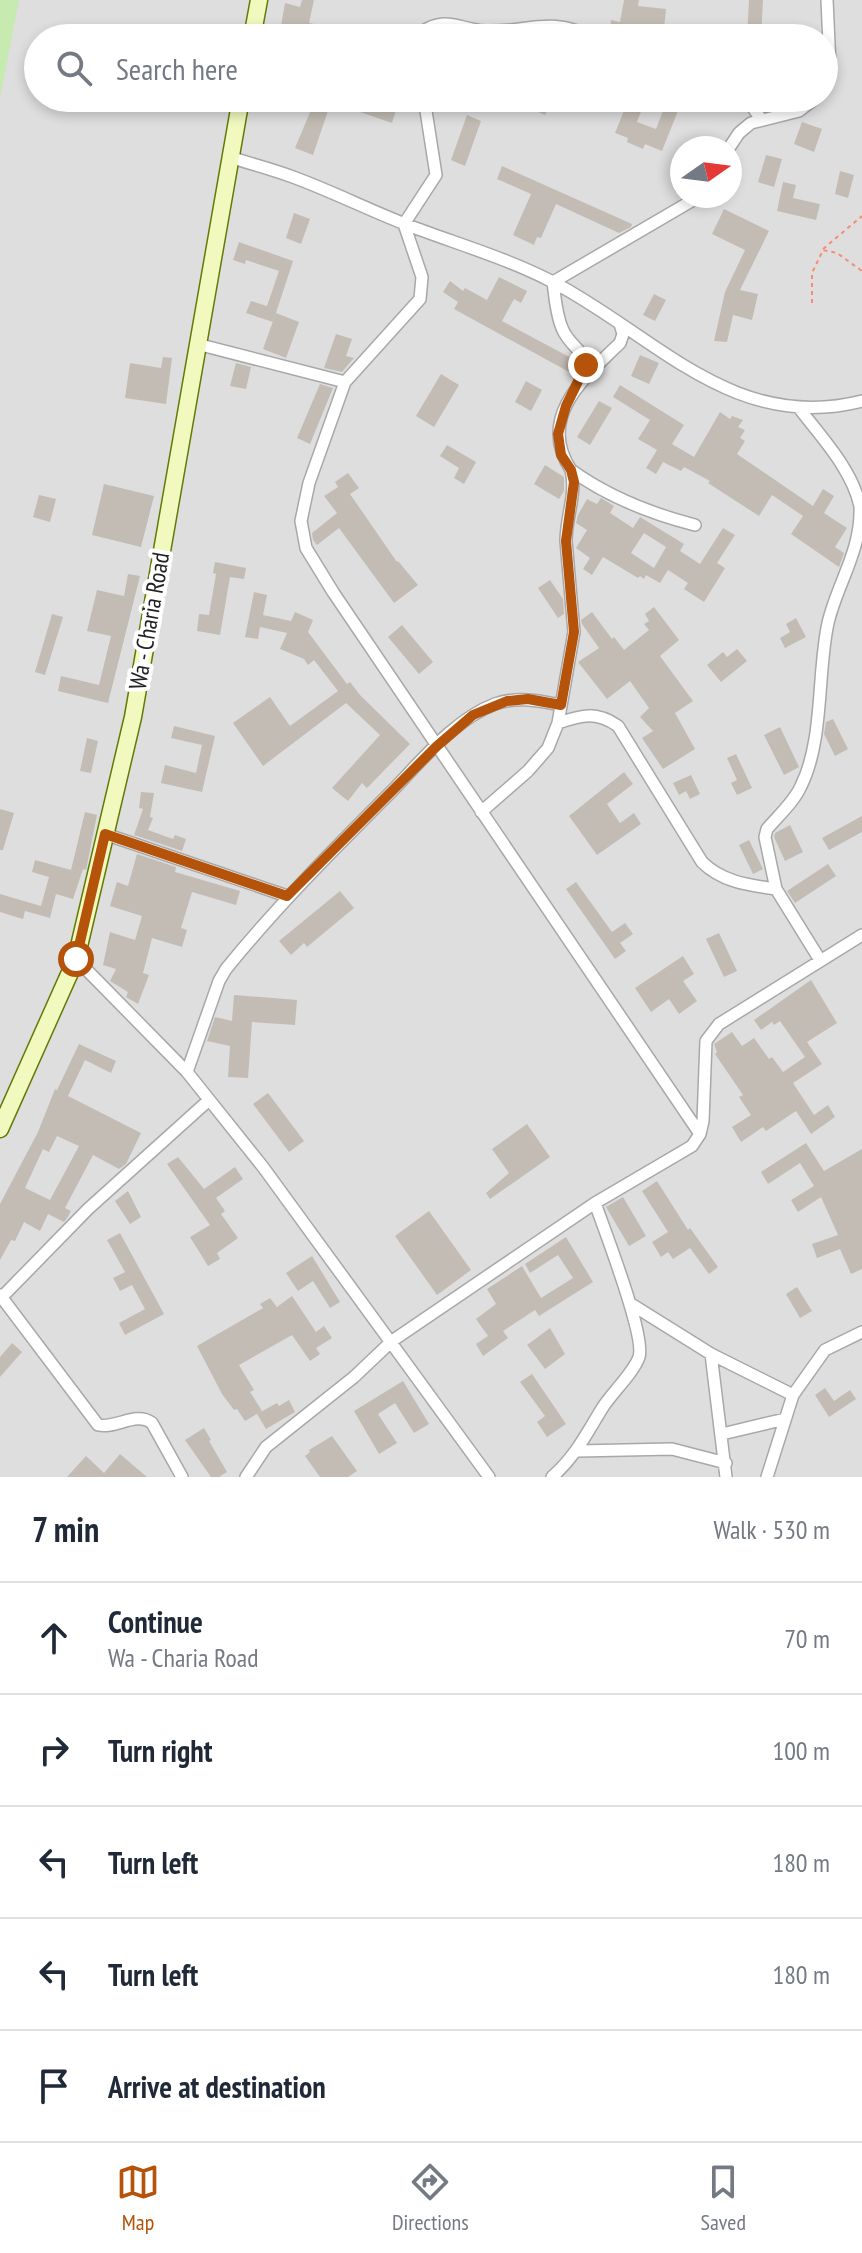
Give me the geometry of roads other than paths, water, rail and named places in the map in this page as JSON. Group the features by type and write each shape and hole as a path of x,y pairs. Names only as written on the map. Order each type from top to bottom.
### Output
{"street":[{"path":"255,24 259,0"},
{"path":"827,0 828,24"},
{"name":"Wa - Charia Road","path":"0,1129 76,959 133,717 238,112"},
{"path":"404,224 436,175 426,112"},
{"path":"756,112 761,119"},
{"path":"737,136 761,119 794,112"},
{"path":"230,157 293,177 553,282 681,364 742,395 768,404 799,408 842,406 862,401"},
{"path":"553,282 679,208"},
{"path":"404,224 422,277 420,299 345,382 309,483 301,521 306,548 700,1134"},
{"path":"553,282 561,326 568,340 584,357 586,365 566,406 558,434 561,455 571,470 597,488 695,525"},
{"path":"581,380 620,343 623,334 620,324"},
{"path":"197,344 345,382"},
{"path":"799,408 832,451 854,490 860,507 861,529 852,566 828,623 809,765 801,788 767,829 765,837 776,889 820,960"},
{"path":"481,812 528,771 548,748 558,723 574,632 566,541 566,526 574,493 571,470"},
{"path":"187,1072 219,981 287,896 437,746 473,715 492,705 528,699 561,705"},
{"path":"558,723 594,714 606,717 618,726 702,862 712,872 727,879 776,889"},
{"path":"105,834 287,896"},
{"path":"249,1476 266,1447 354,1377 392,1341 595,1203 692,1146 700,1134 706,1041 719,1024 862,935"},
{"path":"76,959 187,1072 263,1167 489,1477"},
{"path":"182,1477 147,1419 139,1418 107,1427 98,1425 1,1296 88,1209 209,1100"},
{"path":"552,1477 578,1451 612,1393 639,1357 640,1346 631,1304 595,1203"},
{"path":"631,1304 711,1354 793,1395"},
{"path":"767,1477 793,1395 825,1350 862,1332"},
{"path":"711,1354 726,1477"},
{"path":"722,1434 785,1419"},
{"path":"578,1451 672,1449 726,1463"}]}
